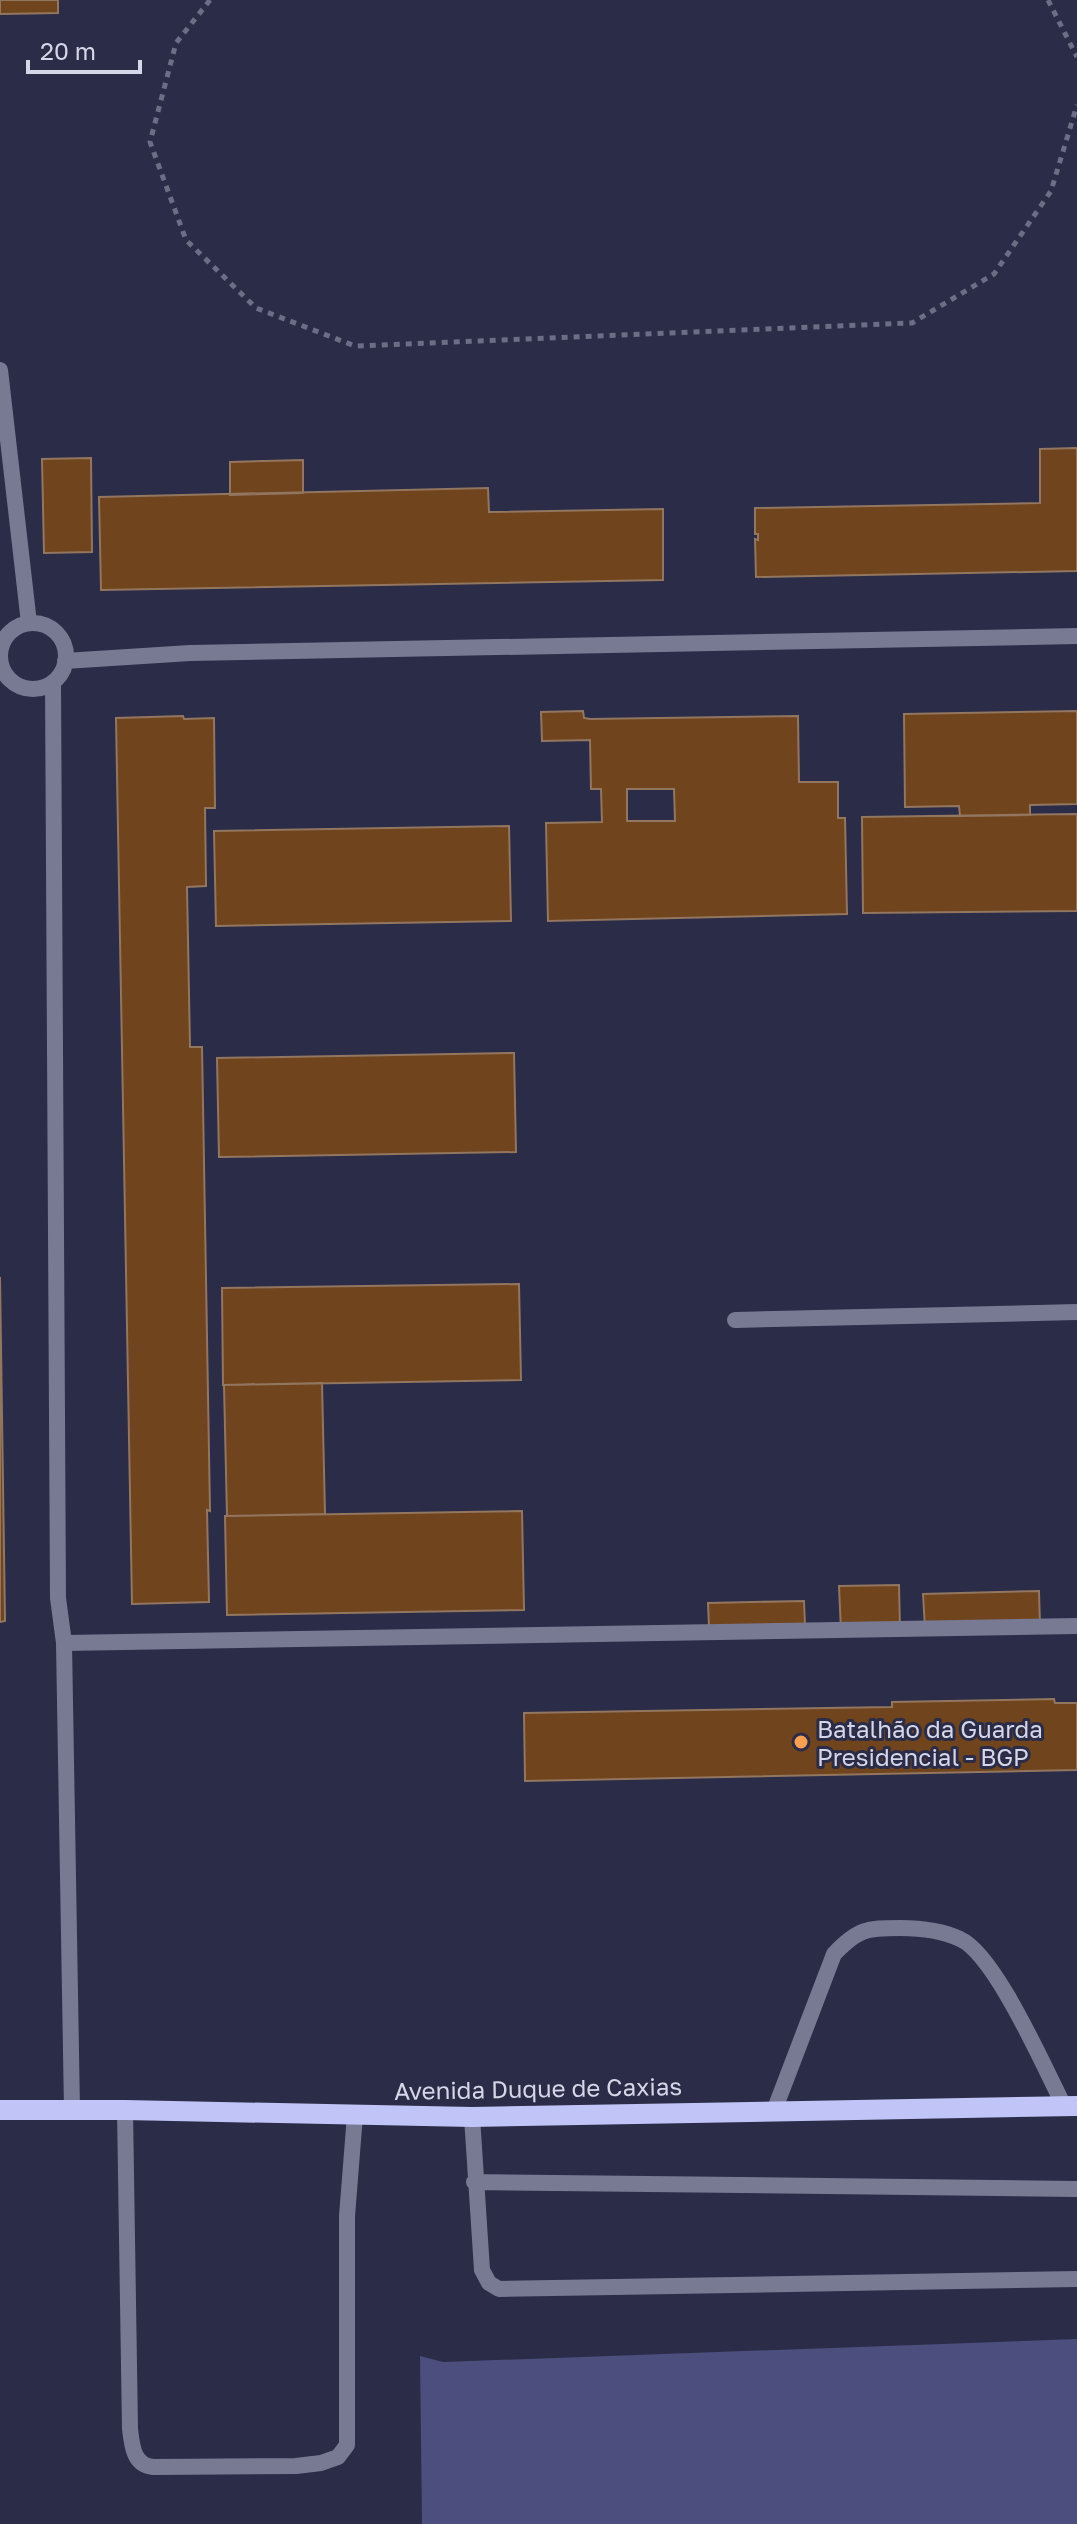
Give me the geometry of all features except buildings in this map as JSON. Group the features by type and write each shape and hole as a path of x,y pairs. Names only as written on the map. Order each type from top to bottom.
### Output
{"main road":[{"name":"Avenida Duque de Caxias","path":"0,2110 472,2117 1070,2106"}],"street":[{"path":"0,370 29,623"},
{"path":"29,623 44,625 56,633 64,646 65,661 53,683 29,689 7,677 1,666 1,652 5,638 15,628 29,623"},
{"path":"65,661 190,653 1077,636"},
{"path":"53,683 58,1582 64,1643 72,2110"},
{"path":"735,1320 1077,1312"},
{"path":"64,1643 1077,1626"},
{"path":"774,2111 834,1954 851,1936 874,1928 916,1928 962,1939 986,1960 1070,2106"},
{"path":"125,2110 130,2429 138,2462 153,2467 296,2466 338,2457 347,2445 347,2216 355,2115"},
{"path":"472,2117 482,2270 489,2283 499,2289 1077,2279"},
{"path":"474,2182 1077,2189"}],"path":[{"path":"210,0 176,43 150,142 186,240 256,308 355,346 912,323 994,274 1051,191 1077,105"},
{"path":"1048,0 1077,57"}],"shaded area":[{"path":"1077,2339 1077,2524 422,2524 420,2356 443,2362"}],"place":[{"name":"Batalhão da Guarda Presidencial - BGP","path":"801,1742"}]}
